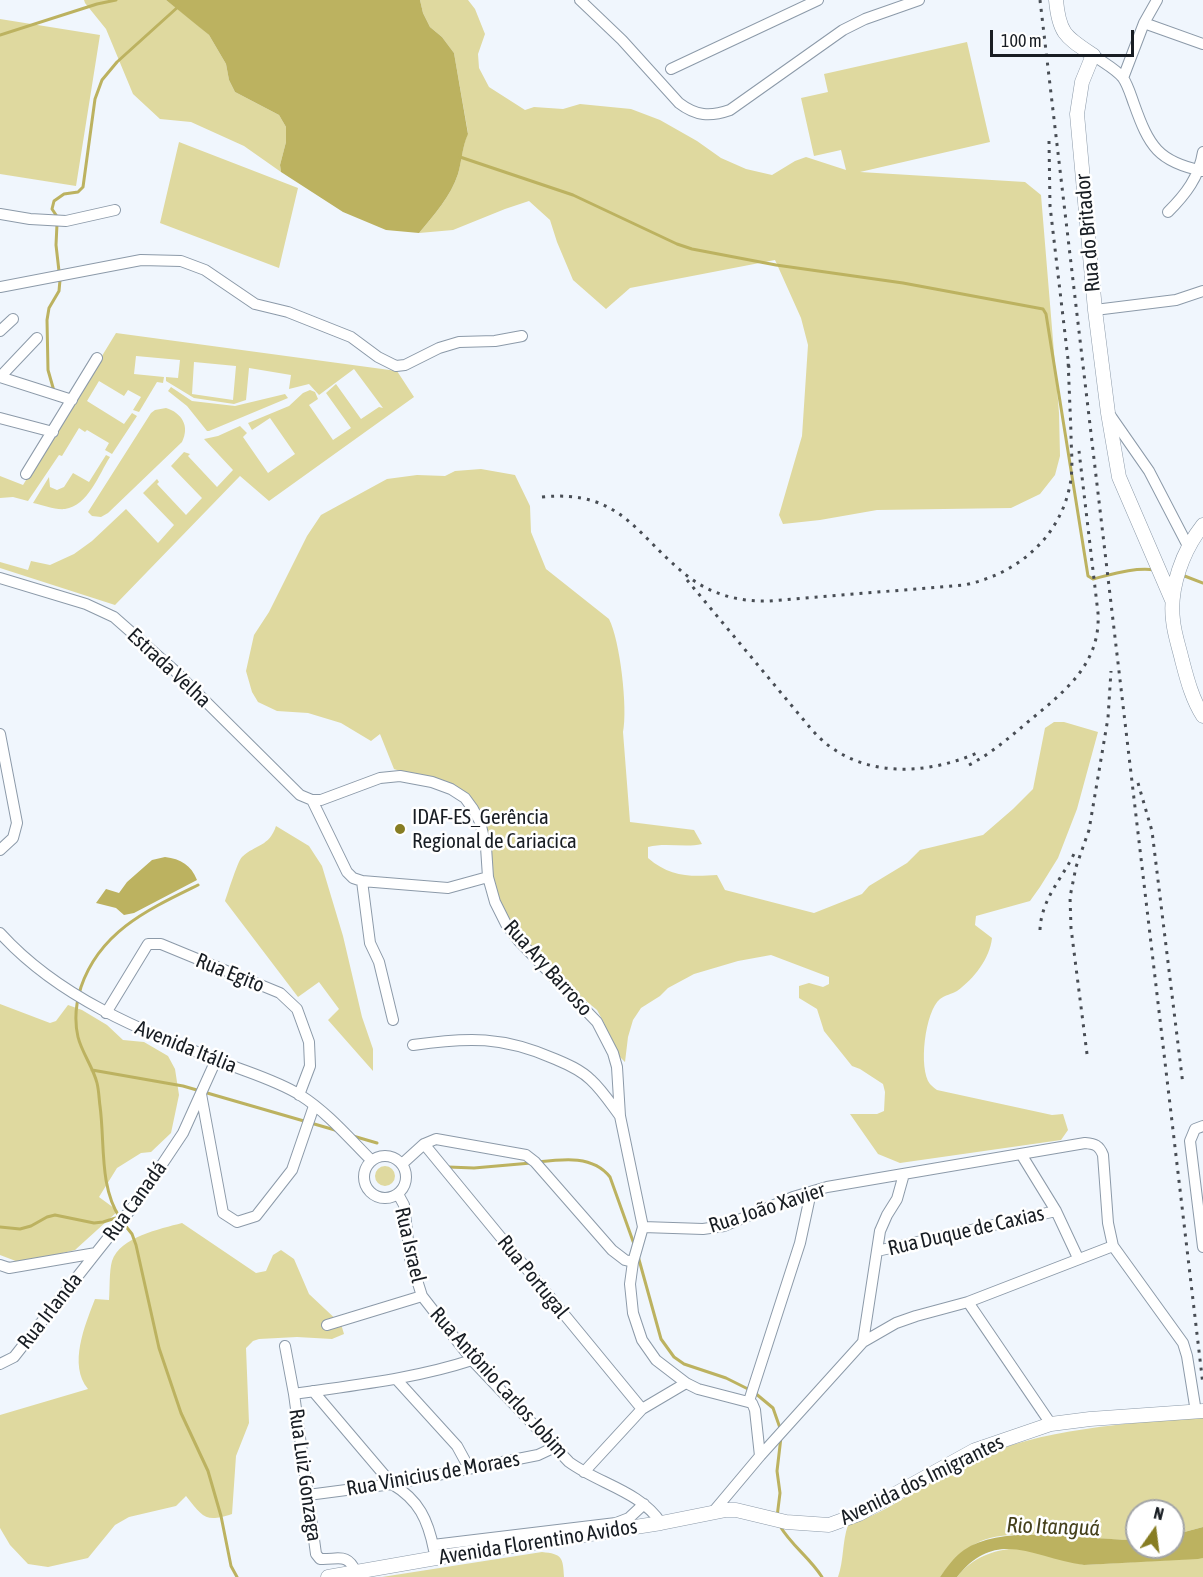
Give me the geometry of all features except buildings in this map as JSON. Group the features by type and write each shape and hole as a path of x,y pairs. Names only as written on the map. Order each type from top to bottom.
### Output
{"street":[{"path":"580,0 622,40 679,103 689,111 704,116 717,115 730,110 853,25 919,0"},
{"path":"671,69 818,0"},
{"path":"1056,0 1062,31 1123,78 1143,130 1154,147 1167,160 1202,171"},
{"path":"1123,78 1144,23 1157,0"},
{"path":"1144,23 1203,44"},
{"name":"Rua do Britador","path":"1093,55 1080,88 1077,114 1095,310 1108,413 1124,493 1172,600"},
{"path":"1168,212 1202,171 1203,152"},
{"path":"0,214 30,219 66,221 115,210"},
{"path":"0,287 141,260 181,261 205,270 255,304 288,312 351,337 378,357 396,366 405,365 439,348 459,342 495,341 522,336"},
{"path":"1095,310 1176,300 1203,291"},
{"path":"0,331 13,319"},
{"path":"37,338 0,377 72,400"},
{"path":"26,474 97,358"},
{"name":"Rua do Britador","path":"1108,413 1149,471 1189,548"},
{"path":"0,418 53,432"},
{"path":"1202,712 1186,675 1173,621 1172,600 1189,548 1203,525"},
{"name":"Estrada Velha","path":"0,578 86,604 114,617 174,670 296,791 312,800"},
{"path":"0,734 17,823 12,838 0,850"},
{"name":"Rua Ary Barroso","path":"312,800 329,798 380,778 400,776 432,782 451,789 465,798 480,822 486,847 488,877 495,902 506,924 518,940 603,1031 616,1067 620,1116 643,1227"},
{"path":"312,800 347,872 353,878 362,881 448,888 488,877"},
{"path":"362,881 370,943 379,962 393,1020"},
{"name":"Avenida Itália","path":"0,933 26,959 51,979 106,1013 299,1095 314,1106 371,1160"},
{"name":"Rua Egito","path":"106,1013 148,945 161,944 280,993 297,1009 309,1042 310,1066 299,1095"},
{"path":"413,1045 472,1039 510,1043 537,1052 573,1067 591,1079 620,1116"},
{"name":"Rua Canadá","path":"0,1265 9,1268 96,1253 139,1199 183,1133 216,1060"},
{"path":"201,1094 223,1213 237,1222 255,1216 292,1170 314,1106"},
{"path":"1203,1126 1191,1133 1190,1141 1203,1247"},
{"path":"402,1164 424,1144 436,1139 526,1155 535,1162 612,1250 625,1260 633,1262"},
{"name":"Rua João Xavier","path":"643,1227 703,1229 724,1226 793,1197 827,1187 1085,1143 1095,1144 1101,1149 1103,1155 1109,1234 1113,1246"},
{"name":"Rua Portugal","path":"424,1144 642,1409"},
{"path":"1022,1154 1056,1211 1078,1258"},
{"path":"387,1156 402,1164 406,1180 398,1194 382,1198 368,1190 363,1174 371,1160 387,1156"},
{"path":"862,1342 883,1223 897,1199 904,1174"},
{"path":"749,1401 800,1243 811,1192"},
{"name":"Rua Israel","path":"398,1194 404,1205 410,1257 422,1296"},
{"name":"Rua Duque de Caxias","path":"877,1251 1056,1211"},
{"path":"643,1227 633,1262 630,1293 637,1328 645,1345 656,1360 686,1383 698,1389 752,1403 755,1410 760,1456"},
{"path":"713,1512 862,1342 896,1323 968,1302 1113,1246 1183,1343 1199,1412"},
{"name":"Rua Irlanda","path":"0,1364 14,1357 96,1253"},
{"name":"Rua Antônio Carlos Jobim","path":"327,1325 422,1296 472,1360 569,1462 644,1504 661,1523"},
{"path":"968,1302 1051,1424"},
{"name":"Rua Luiz Gonzaga","path":"285,1346 318,1557 325,1560 346,1559 350,1561 356,1572"},
{"path":"294,1394 397,1380 438,1372 472,1360"},
{"path":"397,1380 458,1446 469,1468"},
{"path":"584,1472 642,1409 686,1383"},
{"path":"313,1391 393,1484 415,1501 423,1514 435,1552 616,1523 629,1518 644,1504"},
{"name":"Avenida dos Imigrantes","path":"713,1512 736,1510 799,1524 840,1523 975,1450 1051,1424 1090,1419 1199,1412"},
{"name":"Rua Vinicius de Moraes","path":"308,1495 393,1484 538,1455 555,1447"},
{"name":"Avenida Florentino Avidos","path":"328,1577 435,1552 661,1523 713,1512"}],"shaded area":[{"path":"84,0 166,0 193,21 209,35 226,64 229,80 235,92 279,115 286,127 281,172 244,146 191,122 160,119 133,94 106,29"},
{"path":"166,0 420,0 430,27 442,37 454,53 468,134 458,174 451,190 419,233 386,230 343,212 281,172 286,127 279,115 235,92 229,80 226,64 209,35"},
{"path":"420,0 468,0 475,9 485,34 478,54 479,68 489,87 525,110 534,107 563,109 580,104 631,109 660,120 721,158 746,169 772,175 806,157 846,170 841,150 814,156 801,98 828,92 824,74 967,42 990,142 860,172 1025,182 1041,195 1059,413 1060,456 1055,475 1040,494 1011,508 877,510 783,524 779,515 802,436 808,345 801,318 775,260 630,288 606,309 573,280 550,220 529,201 453,230 419,233 442,205 455,182 468,133 454,53 442,37 430,27"},
{"path":"0,19 100,35 76,186 0,174"},
{"path":"179,142 298,188 279,268 160,223"},
{"path":"116,333 397,371 414,397 269,501 240,476 115,605 0,568 0,562 28,570 31,561 50,565 74,554 92,541 126,509 158,543 174,525 143,493 157,479 159,482 157,484 186,515 202,498 171,466 184,452 190,454 188,456 217,487 233,470 204,439 218,436 240,426 247,433 243,437 268,473 295,454 270,418 252,430 248,423 289,406 303,393 310,390 315,392 318,399 309,405 333,440 351,428 326,393 336,384 361,419 379,407 383,408 354,369 319,395 309,384 289,389 291,375 249,368 246,400 234,404 194,398 166,381 166,377 178,378 180,360 136,356 134,374 164,377 163,383 157,382 139,412 133,410 141,397 128,390 124,396 99,381 87,401 124,424 132,413 137,416 112,454 105,450 109,443 79,428 62,456 59,455 28,501 13,497 0,498 0,476 23,485","holes":["194,362 236,366 233,400 192,394"]},
{"path":"171,387 192,401 235,406 285,394 288,398 207,431 187,406 168,391"},
{"path":"166,408 176,413 183,421 185,431 182,442 108,513 101,517 92,516 88,512 151,413"},
{"path":"106,455 110,457 92,488 73,507 61,509 33,503 49,477 50,487 57,490 64,487 73,473 89,482"},
{"path":"481,469 515,475 530,506 531,532 546,569 609,619 617,642 622,675 623,732 630,822 694,830 702,844 648,847 648,858 664,869 689,876 717,875 725,890 814,913 862,894 869,886 907,863 920,850 983,835 1033,789 1045,728 1054,722 1064,722 1098,732 1077,809 1058,858 1030,901 976,916 975,925 992,938 991,946 980,968 969,980 957,991 944,996 935,1005 930,1015 925,1040 926,1077 937,1090 1052,1115 1063,1114 1068,1130 1061,1140 900,1163 878,1154 850,1114 877,1114 884,1111 883,1084 852,1066 824,1031 817,1009 799,998 799,986 809,983 823,987 829,984 829,977 771,955 738,961 694,974 668,988 641,1008 633,1020 625,1062 612,1049 604,1023 597,1010 540,959 504,915 494,889 483,820 479,809 467,794 437,781 394,769 380,734 371,741 341,723 308,713 277,711 258,702 252,692 246,671 254,635 269,612 307,536 321,515 387,479 417,475 445,476 455,471"},
{"path":"276,826 309,846 322,866 343,936 362,1017 373,1049 373,1071 328,1020 339,1009 319,982 298,997 225,901 240,859 266,842"},
{"path":"165,857 185,864 192,870 197,880 134,913 124,915 116,908 96,903 106,889 119,893 127,882 152,860"},
{"path":"0,1004 50,1023 56,1021 68,1005 82,1010 107,1025 123,1040 144,1042 168,1056 175,1069 179,1095 171,1133 151,1152 141,1153 117,1168 99,1197 118,1211 75,1250 21,1263 0,1255"},
{"path":"385,1166 392,1169 395,1176 392,1183 385,1186 378,1183 375,1176 378,1169"},
{"path":"182,1223 256,1273 266,1271 273,1255 281,1250 294,1259 309,1294 341,1324 344,1334 332,1339 297,1337 259,1339 246,1348 249,1423 236,1456 232,1514 210,1518 201,1513 186,1496 176,1506 129,1517 115,1525 88,1558 48,1567 28,1564 10,1545 0,1528 0,1415 88,1389 79,1368 80,1345 95,1299 109,1300 111,1265 116,1253 142,1235"},
{"path":"1203,1416 1203,1527 1185,1532 1185,1499 1125,1499 1125,1540 1036,1534 997,1537 981,1541 963,1552 940,1577 838,1577 848,1525 880,1512 970,1461 998,1450 1055,1434 1114,1425"},
{"name":"Rio Itanguá","path":"1203,1527 1203,1558 1084,1565 1033,1553 1002,1549 987,1553 972,1562 957,1577 940,1577 964,1550 981,1542 1002,1537 1048,1535 1125,1540 1125,1559 1185,1559 1185,1532"},
{"path":"1018,1548 1084,1565 1203,1558 1203,1577 957,1577 970,1564 984,1556"},
{"path":"542,1552 554,1554 560,1558 564,1577 382,1577"}],"waterway":[{"path":"0,35 116,0"},
{"path":"58,218 52,209 54,201 64,194 78,192 83,187 95,99 102,80 117,62 179,6"},
{"path":"460,157 573,195 692,249 776,265 903,283 1043,309 1046,314 1088,576 1093,579 1132,570 1155,570"},
{"path":"54,391 48,370 47,320 49,308 59,291 57,224"},
{"path":"1182,575 1203,583"},
{"path":"120,1218 113,1206 106,1178 97,1083 77,1031 76,1012 79,993 89,968 113,936 144,913 198,885"},
{"path":"92,1070 183,1086 335,1130"},
{"path":"353,1136 377,1143"},
{"path":"538,1162 577,1160 603,1170 610,1177 634,1244"},
{"path":"448,1167 474,1168 531,1163"},
{"path":"0,1227 20,1229 55,1215 94,1223 119,1217"},
{"path":"124,1224 132,1234 136,1245 159,1348 181,1413 208,1471 221,1516 231,1566 237,1577"},
{"path":"638,1256 661,1339 674,1357 684,1364 726,1378 750,1390"},
{"path":"755,1393 773,1408 780,1428"},
{"path":"777,1517 780,1493 777,1471 781,1437"},
{"path":"780,1526 822,1577"}],"railway":[{"path":"1040,0 1203,1385"},
{"path":"1049,141 1050,206 1069,368"},
{"path":"542,497 569,497 592,501 610,508 641,532 690,578 708,589 738,599 769,601 964,585 984,580 1003,572 1035,549 1059,518 1072,473 1068,359"},
{"path":"969,765 1000,744 1067,688 1087,662 1093,647 1098,613 1079,451"},
{"path":"687,580 812,730 829,746 868,765 890,768 912,769 934,766 977,753"},
{"path":"1087,1054 1071,928 1070,897 1076,867 1089,830 1108,718 1111,671"},
{"path":"1138,783 1152,831 1183,1085"},
{"path":"1040,930 1041,919 1048,900 1074,854"}],"place":[{"name":"IDAF-ES_Gerência Regional de Cariacica","path":"400,829"}]}
